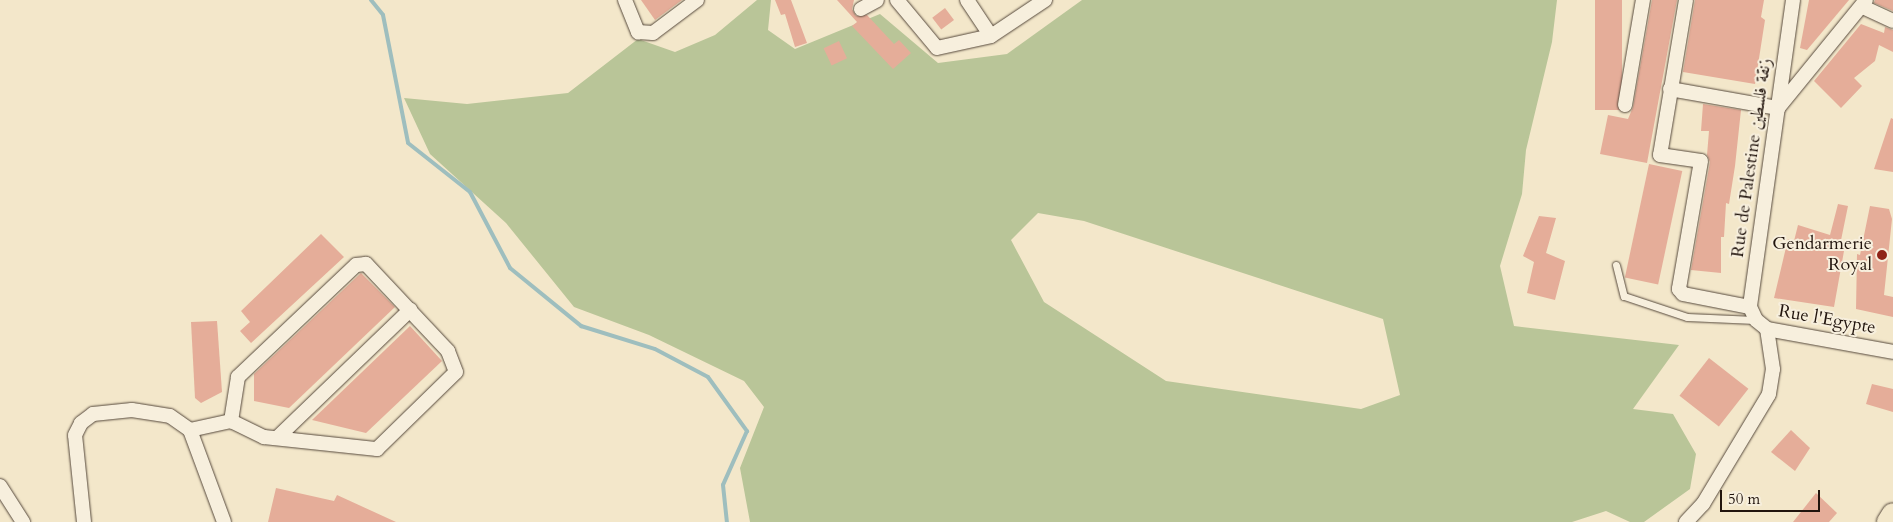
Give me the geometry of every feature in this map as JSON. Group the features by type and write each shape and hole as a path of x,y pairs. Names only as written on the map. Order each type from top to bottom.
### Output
{"main road":[{"path":"1888,522 1893,514"}],"street":[{"path":"625,0 638,32 653,33 697,0"},
{"path":"861,9 877,0"},
{"path":"898,0 938,48 991,36 1045,0"},
{"path":"967,0 991,36"},
{"path":"1625,105 1643,0"},
{"path":"1686,0 1660,155 1701,161 1680,289 1683,294 1750,307 1762,324 1774,369 1770,394 1703,504 1686,522"},
{"name":"Rue de Palestine زنقة فلسطين","path":"1750,307 1793,0"},
{"path":"1670,89 1778,108 1864,4 1893,21"},
{"path":"190,430 231,421 264,437 377,449 456,372 448,351 410,310 366,264 356,265 238,377 231,421"},
{"path":"277,438 410,310"},
{"name":"Rue l'Egypte","path":"1762,324 1893,352"},
{"path":"84,522 73,442 78,429 87,418 99,412 115,410 148,411 176,418 190,430 224,522"},
{"path":"0,486 23,522"}],"lane":[{"path":"1616,265 1624,296 1688,317 1762,324"}],"green space":[{"path":"757,0 771,0 768,30 795,49 880,14 938,63 1007,54 1082,0 1557,0 1552,42 1526,150 1522,194 1500,266 1514,326 1679,345 1633,409 1673,414 1696,454 1690,489 1644,522 1630,522 1606,511 1572,522 750,522 740,468 764,407 744,381 649,335 574,307 506,223 430,154 404,98 467,104 568,93 638,39 675,52 715,35","holes":["1038,213 1084,221 1383,319 1400,395 1361,409 1166,381 1044,302 1011,240"]}],"building":[{"path":"641,0 682,0 655,20"},
{"path":"775,0 791,0 807,43 795,47 785,14 781,15"},
{"path":"837,0 854,0 852,9 856,16 867,15 894,44 899,40 911,53 893,69 852,26 857,22"},
{"path":"1595,0 1622,0 1622,110 1595,110"},
{"path":"1652,0 1677,0 1647,163 1600,154 1608,115 1628,119 1633,107"},
{"path":"1695,0 1764,0 1761,17 1765,20 1755,84 1683,72"},
{"path":"1809,0 1849,0 1807,50 1800,48"},
{"path":"1875,0 1893,0 1893,11 1874,3"},
{"path":"945,8 954,20 941,30 932,18"},
{"path":"1861,24 1884,33 1885,27 1893,30 1893,52 1879,45 1875,61 1854,78 1862,86 1841,108 1814,81"},
{"path":"839,41 847,58 832,65 824,48"},
{"path":"1703,104 1741,110 1729,204 1726,203 1724,237 1721,237 1721,273 1691,270 1710,162 1707,155 1709,131 1701,131"},
{"path":"1891,118 1893,119 1893,172 1874,169"},
{"path":"1649,164 1682,171 1658,285 1625,277"},
{"path":"1838,204 1848,206 1839,250 1844,251 1834,307 1774,298 1788,239 1794,241 1798,225 1830,235"},
{"path":"1870,206 1889,209 1892,219 1884,295 1893,297 1893,317 1856,309 1857,254 1860,255"},
{"path":"1539,216 1556,218 1546,253 1565,261 1555,300 1527,293 1534,262 1523,256"},
{"path":"321,234 344,257 251,343 240,331 250,322 241,311"},
{"path":"361,273 395,307 289,408 254,401 254,374"},
{"path":"217,321 222,392 201,403 195,398 191,322"},
{"path":"410,326 442,361 366,433 312,420"},
{"path":"1709,358 1748,389 1719,427 1679,396"},
{"path":"1872,384 1893,389 1893,412 1866,404"},
{"path":"1791,430 1810,448 1795,471 1771,452"},
{"path":"276,488 334,501 337,495 396,522 268,522"},
{"path":"1816,493 1837,513 1829,522 1793,522"}],"waterway":[{"path":"371,0 383,15 408,143 470,192 510,268 581,326 655,349 708,377 747,431 723,485 727,522"}],"place":[{"name":"Gendarmerie Royal","path":"1882,255"}]}
